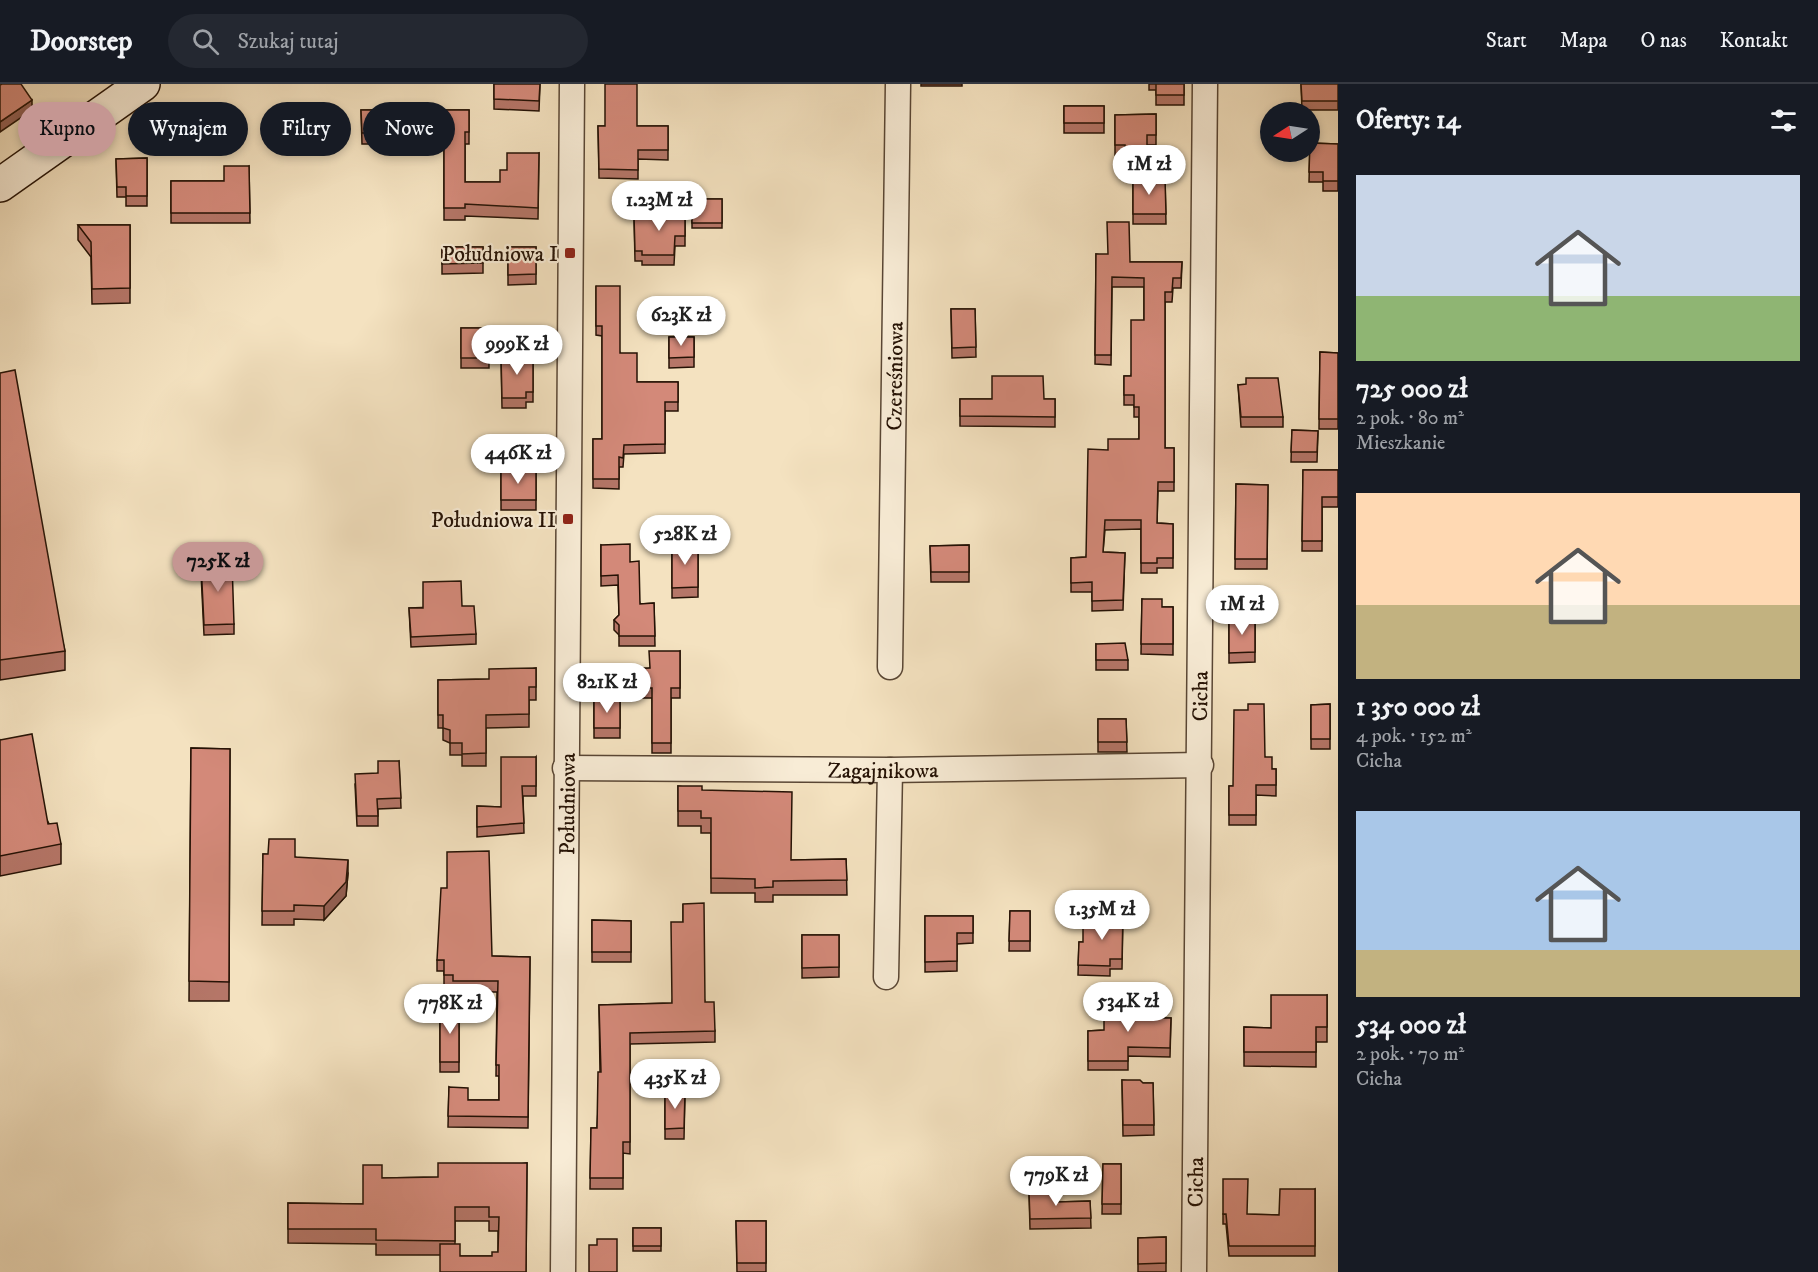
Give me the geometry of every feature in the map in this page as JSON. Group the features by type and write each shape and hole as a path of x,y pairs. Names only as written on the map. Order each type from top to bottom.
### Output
{"street":[{"path":"0,185 142,84"},
{"name":"Południowa","path":"563,1272 565,768 572,84"},
{"name":"Czereśniowa","path":"890,667 898,84"},
{"name":"Cicha","path":"1194,1272 1201,765 1205,84"},
{"name":"Zagajnikowa","path":"565,768 890,770 1201,765"},
{"path":"886,977 890,770"}],"building":[{"path":"21,84 32,100 18,102 18,110 0,122 0,85"},
{"path":"494,84 540,84 539,101 494,99"},
{"path":"605,84 637,84 637,126 668,126 668,150 638,150 638,170 599,169 598,126 605,126"},
{"path":"1156,84 1184,84 1184,95 1156,95"},
{"path":"1301,84 1338,84 1338,101 1302,101"},
{"path":"1064,106 1104,106 1104,123 1064,123"},
{"path":"361,110 363,110 363,133"},
{"path":"455,110 469,110 469,132 465,132 465,182 500,182 500,170 507,170 507,153 539,153 538,208 465,204 465,208 444,208 444,156 455,156"},
{"path":"1156,114 1156,135 1147,135 1147,151 1125,151 1125,145 1115,145 1115,115"},
{"path":"1320,143 1338,144 1338,181 1323,181 1323,172 1309,172 1309,162 1320,162"},
{"path":"147,158 147,196 126,196 126,187 117,187 116,159"},
{"path":"224,166 249,166 250,213 171,213 171,181 224,181"},
{"path":"1165,178 1166,214 1133,214 1133,179"},
{"path":"692,199 722,199 722,223 692,223"},
{"path":"657,210 685,211 685,236 675,236 674,255 642,255 642,251 635,251 634,216 657,214"},
{"path":"1107,222 1129,222 1130,262 1182,262 1181,278 1173,278 1172,292 1165,292 1165,448 1174,448 1174,482 1158,482 1157,523 1173,524 1173,558 1157,558 1157,563 1141,563 1141,520 1105,520 1103,552 1125,553 1123,600 1092,601 1092,582 1071,583 1071,558 1086,557 1088,449 1108,450 1108,439 1139,439 1139,407 1134,407 1134,395 1124,395 1124,376 1131,376 1131,320 1144,320 1144,278 1112,277 1111,355 1095,355 1096,254 1108,254"},
{"path":"78,225 130,225 130,288 92,289 91,242"},
{"path":"442,247 483,247 483,263 442,264"},
{"path":"508,247 536,247 536,274 508,275"},
{"path":"596,286 620,286 620,353 637,353 637,382 678,382 678,402 665,402 665,444 624,445 623,458 619,457 619,479 593,479 593,439 602,439 602,326 596,326"},
{"path":"951,309 975,309 976,347 952,348"},
{"path":"461,328 489,328 489,358 461,358"},
{"path":"669,337 694,337 694,357 669,358"},
{"path":"1320,352 1338,353 1338,419 1319,419"},
{"path":"501,356 533,356 533,392 526,392 526,398 502,398"},
{"path":"15,370 65,651 0,660 0,373"},
{"path":"992,376 1043,376 1044,399 1055,399 1055,417 960,416 960,399 992,399"},
{"path":"1246,378 1278,378 1283,417 1241,417 1238,385 1246,384"},
{"path":"1292,430 1318,431 1317,452 1291,452"},
{"path":"501,470 536,470 536,500 501,500"},
{"path":"1303,470 1338,470 1338,497 1322,497 1322,541 1302,541"},
{"path":"1236,484 1268,485 1267,559 1235,559"},
{"path":"630,544 630,562 639,561 640,604 654,603 655,636 619,636 619,625 614,620 619,615 618,575 601,576 601,545"},
{"path":"672,544 698,544 698,587 672,588"},
{"path":"969,545 969,572 931,572 930,546"},
{"path":"232,562 234,624 204,625 201,563"},
{"path":"461,581 462,606 474,606 476,634 411,637 409,608 423,608 423,582"},
{"path":"1142,599 1162,599 1162,607 1173,607 1173,644 1141,644"},
{"path":"1229,620 1255,620 1255,652 1229,653"},
{"path":"1125,643 1128,660 1096,660 1096,644"},
{"path":"649,651 680,651 680,688 671,688 671,743 652,743 652,688 626,688 626,669 650,668"},
{"path":"536,668 536,687 529,687 529,714 486,715 486,753 462,754 462,743 450,743 450,730 443,728 443,715 438,715 438,680 489,679 489,669"},
{"path":"594,700 620,700 620,728 594,728"},
{"path":"1248,704 1264,704 1265,757 1272,757 1272,769 1276,769 1276,785 1256,785 1256,815 1229,815 1229,786 1233,786 1234,710 1248,710"},
{"path":"1330,704 1330,739 1311,739 1311,705"},
{"path":"1098,719 1126,719 1127,742 1098,742"},
{"path":"32,734 48,824 57,823 61,844 0,856 0,740"},
{"path":"191,748 230,749 229,982 189,981"},
{"path":"501,757 536,757 536,786 522,786 524,823 477,827 477,806 501,807"},
{"path":"378,761 399,761 401,798 377,799 378,816 357,816 355,774 378,773"},
{"path":"678,786 702,786 702,790 792,792 791,860 846,859 847,880 773,881 773,887 755,888 755,879 711,878 711,818 701,818 701,811 678,811"},
{"path":"269,839 295,839 295,857 348,860 346,882 324,906 294,905 294,911 262,911 263,854 268,854"},
{"path":"489,851 492,956 530,957 528,1117 448,1116 449,1087 468,1088 468,1100 499,1100 499,1065 496,1065 498,981 453,981 453,975 444,975 444,960 437,960 441,888 447,888 447,852"},
{"path":"704,903 705,1002 714,1002 715,1031 630,1033 630,1142 623,1142 623,1178 590,1178 591,1128 597,1128 598,1072 601,1072 599,1005 672,1003 671,922 683,922 683,904"},
{"path":"1010,911 1030,911 1030,941 1009,941"},
{"path":"1094,914 1123,914 1122,959 1110,959 1110,966 1078,965 1079,942 1083,942 1083,924 1094,924"},
{"path":"925,916 973,916 973,933 957,933 957,961 925,962"},
{"path":"592,920 631,921 631,952 592,952"},
{"path":"802,935 839,935 839,967 802,968"},
{"path":"1271,995 1327,995 1327,1027 1316,1027 1316,1052 1244,1052 1244,1027 1271,1028"},
{"path":"1104,1001 1126,1001 1126,1010 1162,1010 1162,1018 1171,1018 1170,1048 1128,1047 1128,1061 1088,1061 1088,1031 1104,1030"},
{"path":"459,1008 459,1062 440,1062 440,1009"},
{"path":"1122,1080 1153,1083 1154,1125 1123,1125"},
{"path":"665,1092 685,1092 684,1128 665,1129"},
{"path":"438,1163 527,1163 526,1272 440,1272 440,1244 460,1244 460,1256 492,1256 492,1252 498,1252 499,1217 489,1217 489,1207 455,1207 455,1241 376,1240 376,1229 288,1229 288,1203 363,1204 363,1165 382,1165 382,1178 438,1177"},
{"path":"1103,1164 1121,1164 1121,1204 1102,1204"},
{"path":"1223,1179 1248,1179 1247,1214 1279,1215 1280,1189 1315,1189 1315,1246 1229,1246 1226,1214 1223,1214"},
{"path":"1029,1192 1057,1192 1057,1202 1090,1201 1091,1218 1030,1219"},
{"path":"736,1221 766,1221 766,1263 737,1263"},
{"path":"633,1228 661,1228 661,1246 633,1246"},
{"path":"1166,1237 1166,1263 1138,1264 1138,1238"},
{"path":"597,1239 617,1239 617,1272 589,1272 589,1245 597,1245"}],"place":[{"name":"Południowa I","path":"570,253"},
{"name":"Południowa II","path":"568,519"}]}
